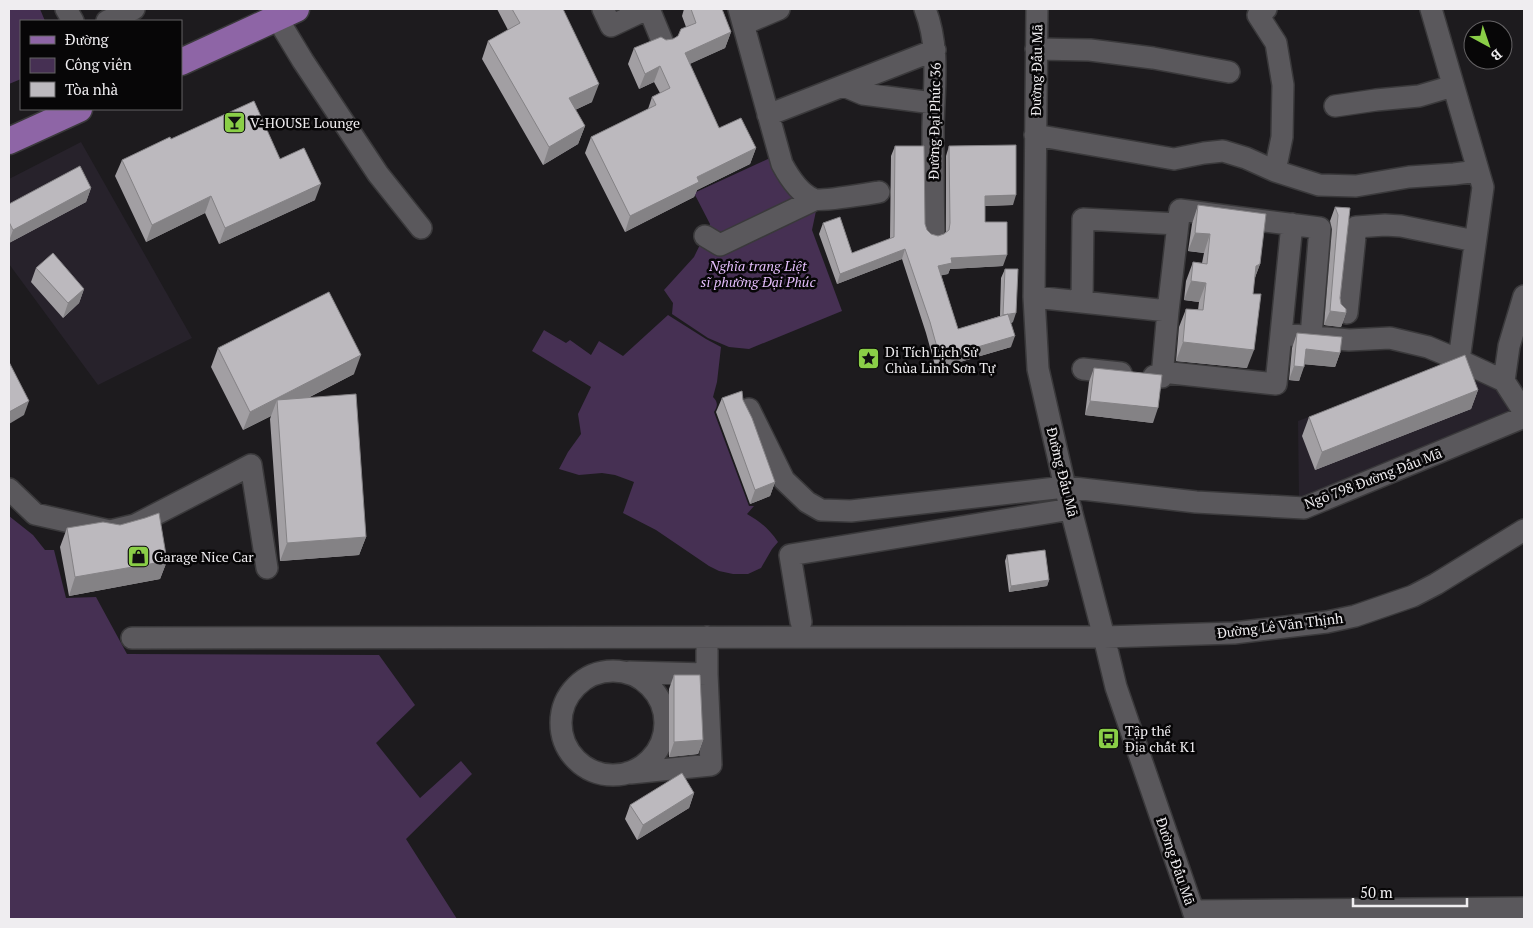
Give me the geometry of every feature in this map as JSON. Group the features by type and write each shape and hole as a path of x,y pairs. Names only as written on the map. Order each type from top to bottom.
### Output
{"main road":[{"path":"182,62 287,13"},
{"path":"9,141 77,110"}],"street":[{"path":"66,9 72,20"},
{"path":"603,9 611,26 648,9 663,42"},
{"path":"779,9 742,16 782,164 791,180 814,200"},
{"name":"Đường Đại Phúc 36","path":"925,9 933,32 935,50 933,103 934,234"},
{"name":"Đường Đấu Mã","path":"1037,9 1034,296 1038,369 1116,688 1194,915"},
{"path":"1266,9 1258,15 1276,44 1284,85 1282,138 1274,171"},
{"path":"1430,9 1483,186 1460,360"},
{"path":"287,13 303,61 378,174 421,228"},
{"path":"1036,49 1090,50 1153,58 1229,72"},
{"path":"768,115 935,50"},
{"path":"844,86 862,94 933,103"},
{"path":"1335,106 1419,96 1454,86"},
{"path":"1035,135 1174,159 1223,151 1246,158 1274,171 1319,185 1356,186 1410,177 1478,171"},
{"path":"704,236 720,245 814,200 879,192"},
{"path":"1083,369 1162,377 1180,210 1320,228 1311,336"},
{"path":"1082,302 1083,219 1178,224"},
{"path":"1162,372 1276,384 1292,224"},
{"path":"1348,312 1356,227 1401,226 1475,240"},
{"path":"1034,296 1168,311"},
{"path":"1504,380 1509,346 1524,296"},
{"path":"1281,334 1349,340 1390,338 1428,347 1504,380 1524,412"},
{"name":"Ngõ 798 Đường Đấu Mã","path":"748,409 784,480 807,502 821,510 851,511 1066,487 1196,502 1304,508 1524,417"},
{"path":"9,489 35,514 110,531 135,525 251,465 267,568"},
{"path":"800,622 790,556 1071,509"},
{"name":"Đường Lê Văn Thịnh","path":"132,638 1104,637 1234,632 1327,622 1355,616 1413,596 1524,530"},
{"path":"707,637 712,765 606,775 586,769 566,749 560,728 562,707 578,684 590,676 610,671 707,674"},
{"path":"624,672 641,679 655,691 663,708 665,726 661,744 651,759 628,773"},
{"path":"1194,915 1524,908"}],"shaded area":[{"path":"81,142 192,338 98,385 9,264 9,179"},
{"path":"1456,362 1503,388 1517,413 1299,502 1298,421"}],"green space":[{"path":"9,9 40,9 45,20 20,20 20,79 9,84"},
{"name":"Nghĩa trang Liệt sĩ phường Đại Phúc","path":"770,158 816,211 812,230 842,311 749,349 729,347 708,338 672,314 673,303 664,290 694,257 710,224 694,193"},
{"path":"668,315 721,347 717,382 713,397 717,404 714,412 749,506 754,506 747,514 764,526 778,542 761,568 748,574 733,574 719,571 656,530 623,513 634,482 615,475 602,473 579,475 559,469 581,434 578,414 591,387 532,351 544,330 566,343 570,340 591,355 599,341 623,356"},
{"path":"9,516 33,535 45,550 54,550 66,598 96,597 127,654 379,655 415,705 376,743 420,798 461,761 472,774 406,839 457,919 9,919"}],"building":[{"path":"512,9 563,9 599,84 569,98 585,126 549,147 488,41 520,23"},
{"path":"691,9 722,9 731,32 685,53 719,128 741,118 756,148 697,177 699,182 630,216 591,137 656,105 652,97 670,88 660,66 645,74 634,48 661,37 666,40 678,36 681,29 696,23"},
{"path":"254,101 280,159 304,148 321,184 225,228 211,196 152,225 122,160"},
{"path":"1016,145 1016,195 985,196 985,222 1007,222 1007,255 951,258 952,263 938,266 958,329 1008,314 1015,336 940,358 905,249 840,274 823,223 840,217 852,253 894,237 895,146 924,146 925,224 931,234 938,236 944,234 949,230 950,223 949,146"},
{"path":"80,166 91,188 13,230 9,222 9,204"},
{"path":"1198,205 1266,214 1260,264 1256,266 1253,294 1261,294 1254,350 1183,342 1186,309 1203,310 1206,283 1191,281 1193,262 1207,264 1210,234 1195,233"},
{"path":"1335,207 1350,208 1340,298 1346,313 1330,311 1338,215"},
{"path":"53,253 84,289 68,303 36,268"},
{"path":"1005,269 1018,269 1016,313 1003,315"},
{"path":"329,292 361,355 250,412 218,348"},
{"path":"1297,333 1342,337 1340,353 1306,349 1304,367 1294,366"},
{"path":"1465,355 1478,390 1322,452 1309,417"},
{"path":"9,362 29,401 9,412"},
{"path":"1094,368 1162,375 1158,408 1090,401"},
{"path":"742,391 743,400 752,418 775,482 755,490 722,398"},
{"path":"356,394 366,537 287,543 277,400"},
{"path":"159,513 167,561 75,577 67,528 103,522 120,525"},
{"path":"1045,550 1049,580 1011,586 1007,555"},
{"path":"674,675 700,675 703,740 674,742"},
{"path":"682,773 694,793 643,825 630,805"}],"place":[{"name":"V-HOUSE Lounge","path":"234,122"},
{"name":"Di Tích Lịch Sử Chùa Linh Sơn Tự","path":"869,359"},
{"name":"Garage Nice Car","path":"138,556"},
{"name":"Tập thể Địa chất K1","path":"1109,738"}]}
